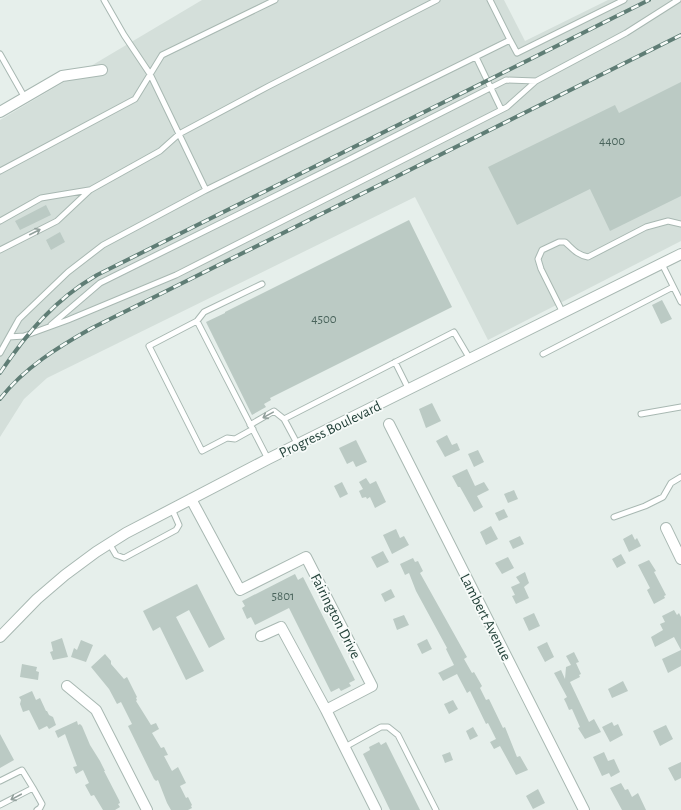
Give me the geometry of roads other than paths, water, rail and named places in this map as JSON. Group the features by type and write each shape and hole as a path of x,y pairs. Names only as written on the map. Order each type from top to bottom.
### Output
{"street":[{"path":"0,112 62,76 102,70"},
{"name":"Progress Boulevard","path":"0,637 37,599 54,584 96,552 126,533 268,459 298,446 681,254"},
{"name":"Lambert Avenue","path":"389,424 584,810"},
{"name":"Fairington Drive","path":"191,499 240,590 306,557 372,686 326,710"},
{"path":"666,528 681,559"},
{"path":"261,636 281,627 326,710 376,810"},
{"path":"67,686 96,710 147,810"}],"lane":[{"path":"104,0 124,35 150,74 206,190"},
{"path":"0,171 135,99 162,55 275,0"},
{"path":"0,250 57,221 90,190 160,151 179,134 437,0"},
{"path":"490,0 517,53 624,0"},
{"path":"9,336 24,336 68,320 176,275 507,107 536,80 626,33 678,0"},
{"path":"0,353 19,319 68,272 103,245 206,190 510,40"},
{"path":"0,54 25,98"},
{"path":"476,57 501,110"},
{"path":"48,327 100,283 506,80 536,80"},
{"path":"1,220 41,198 90,190"},
{"path":"563,313 541,269 538,259 542,250 555,244 565,242 575,252 588,257 646,227 668,221 681,224"},
{"path":"662,264 681,302"},
{"path":"262,284 204,312 197,321 150,346 202,451 227,438 235,439 274,411 284,419 298,446"},
{"path":"543,354 673,287"},
{"path":"197,321 268,459"},
{"path":"284,419 454,332 470,359"},
{"path":"395,362 409,390"},
{"path":"641,414 681,407"},
{"path":"614,518 663,497 671,483 681,477"},
{"path":"109,543 116,555 124,558 176,530 179,525 172,509"},
{"path":"345,748 381,727 388,727 398,735 436,810"},
{"path":"0,781 22,770 42,804 37,810"},
{"path":"0,805 33,788"}],"railway":[{"path":"0,373 20,344 42,318 68,295 97,275 649,0"},
{"path":"0,399 9,388 42,359 92,328 681,35"}]}
